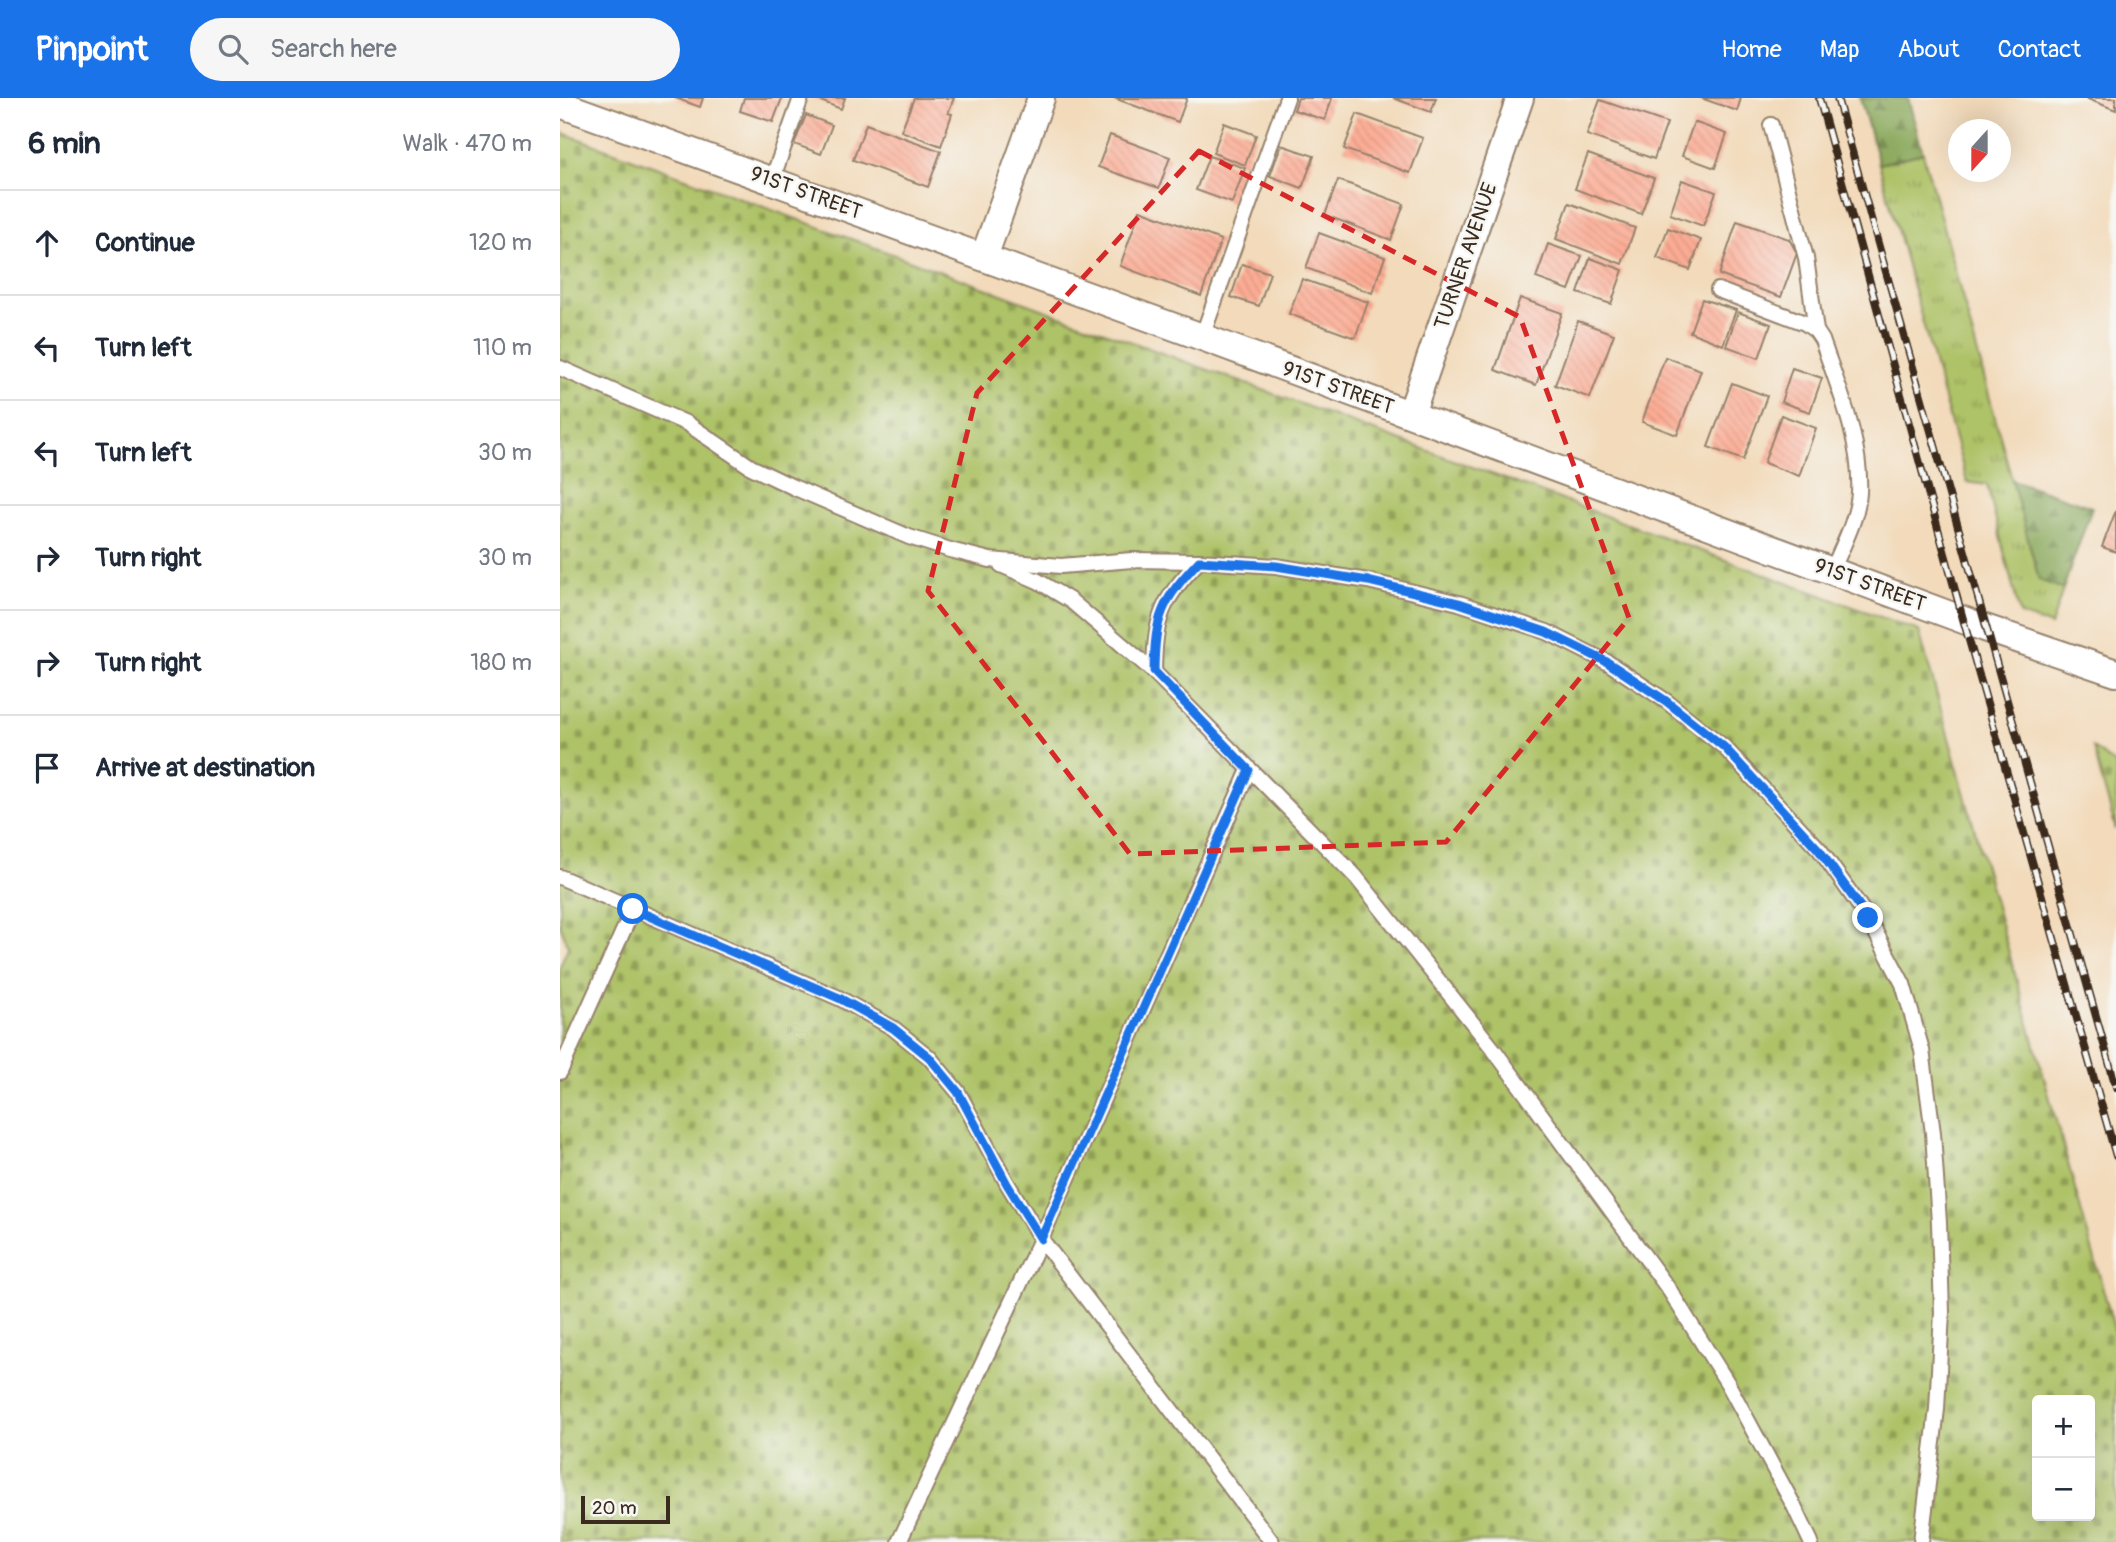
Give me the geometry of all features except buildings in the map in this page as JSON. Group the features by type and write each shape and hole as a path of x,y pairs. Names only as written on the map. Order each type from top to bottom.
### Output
{"street":[{"path":"984,257 1041,98"},
{"name":"TURNER AVENUE","path":"1411,414 1520,98"},
{"name":"91ST STREET","path":"560,104 1202,337 1985,628 2116,673"}],"lane":[{"path":"772,180 801,98"},
{"path":"1202,337 1287,98"},
{"path":"1771,125 1806,258 1816,331"},
{"path":"1718,290 1805,323 1816,331 1822,340 1850,424 1859,494 1851,525 1832,570"},
{"path":"560,368 688,424 751,467 793,487 909,537 990,560 1038,581 1071,601 1154,671 1356,877 1494,1050 1670,1291 1728,1384 1811,1542"},
{"path":"990,560 1061,566 1132,560 1276,566 1368,581 1459,603 1546,632 1607,662 1666,701 1724,747 1819,850 1868,918 1903,984 1922,1050 1933,1133 1942,1312 1937,1409 1921,1542"},
{"path":"1154,671 1156,626 1164,605 1180,581 1199,561"},
{"path":"899,1542 1041,1239 1249,770"},
{"path":"560,877 839,998 893,1028 929,1057 958,1092 1007,1184 1041,1239 1272,1542"},
{"path":"560,1072 633,909"}],"highlighted area":[{"path":"1199,151 1520,317 1629,618 1446,842 1130,854 928,591 977,393"}],"green space":[{"path":"1860,98 1908,98 1923,153 1879,164"},
{"path":"560,132 1919,631 2116,1335 2116,1542 560,1542 560,966 568,947 560,925"},
{"path":"1923,153 2039,579 2063,589 2051,626 2020,615 1987,485 1967,482 1879,164"},
{"path":"2012,480 2092,507 2063,589 2039,580"},
{"path":"2093,748 2116,765 2116,830"}],"railway":[{"path":"1819,98 1963,619 2116,1156"},
{"path":"1837,98 2116,1087"}],"route":[{"path":"633,909 839,998 893,1028 929,1057 958,1092 1007,1184 1041,1239 1249,770 1154,671 1156,626 1164,605 1180,581 1199,561 1276,566 1368,581 1459,603 1546,632 1607,662 1666,701 1724,747 1819,850 1868,918"}]}
